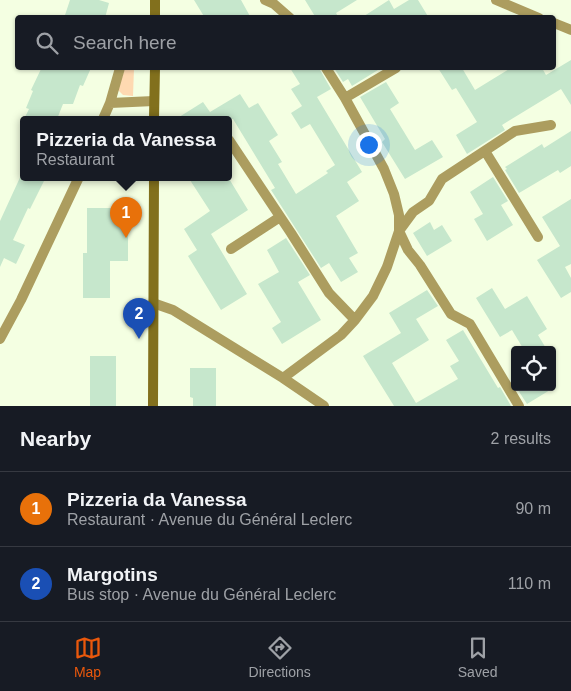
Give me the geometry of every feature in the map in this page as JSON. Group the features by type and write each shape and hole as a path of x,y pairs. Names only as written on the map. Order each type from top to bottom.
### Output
{"street":[{"path":"155,0 155,15"},
{"path":"265,0 274,4 287,15"},
{"path":"496,0 532,15"},
{"path":"556,24 571,30"},
{"path":"104,116 119,70"},
{"path":"154,70 154,116"},
{"path":"327,70 346,98 384,169 398,208 399,231 408,250 420,265 451,314 470,324 519,406"},
{"path":"346,98 393,70"},
{"path":"110,103 154,101"},
{"path":"284,378 341,335 356,320 373,296 387,267 399,231 413,212 429,201 442,179 515,131 551,125"},
{"path":"232,145 280,218 292,233 329,293 356,320"},
{"path":"485,151 538,237"},
{"path":"0,340 77,181"},
{"path":"153,406 154,181"},
{"path":"231,249 280,218"},
{"path":"153,303 173,310 284,378 324,406"}],"shaded area":[{"path":"124,70 134,70 133,96 123,95 118,90"}],"building":[{"path":"70,0 99,0 109,3 106,15 65,15"},
{"path":"194,0 241,0 249,15 203,15"},
{"path":"305,0 357,0 336,13 337,15 314,15"},
{"path":"389,0 394,9 409,0 418,0 427,15 366,15"},
{"path":"571,60 571,105 561,89 502,125 505,130 467,154 456,135 477,122 456,88 452,90 439,70 463,70 475,90 508,70 543,70 546,75"},
{"path":"41,70 90,70 83,86 80,85 73,104 63,104 58,116 26,116 29,109 26,108 33,91 31,90"},
{"path":"291,70 320,70 331,89 317,97 362,172 347,182 359,201 336,216 358,253 349,258 358,272 341,282 329,263 321,268 271,190 275,188 232,119 232,116 181,116 203,102 210,112 240,94 249,108 258,103 278,135 269,141 282,162 278,164 296,194 328,173 326,171 335,165 310,124 301,129 291,113 302,106 291,89 300,84"},
{"path":"335,70 378,70 352,86 348,79 343,82"},
{"path":"386,82 399,103 390,109 415,150 432,140 443,157 405,179 382,142 385,139 360,97"},
{"path":"571,131 571,166 560,173 558,170 519,193 505,167 542,144 544,148"},
{"path":"493,177 508,201 501,205 513,225 487,241 474,219 483,214 470,192"},
{"path":"20,178 20,181 44,181 30,209 28,208 13,240 25,245 16,264 4,258 0,267 0,221"},
{"path":"191,181 230,181 248,210 211,234 247,294 221,310 188,256 197,250 184,229 210,211"},
{"path":"571,199 571,264 565,267 571,278 571,292 561,298 537,260 560,246 542,217"},
{"path":"87,208 117,208 117,215 128,215 128,261 110,261 110,298 83,298 83,253 87,253"},
{"path":"430,222 434,230 442,225 452,241 427,256 413,233"},
{"path":"286,238 310,275 298,282 321,320 282,344 272,328 281,322 258,284 279,272 267,250"},
{"path":"492,288 505,309 527,296 547,329 538,335 545,346 522,346 512,330 500,337 476,298"},
{"path":"427,290 438,306 416,319 429,340 392,363 416,403 458,379 450,366 459,361 446,340 463,330 511,406 394,406 363,356 401,333 389,313"},
{"path":"90,356 116,356 116,406 90,406"},
{"path":"190,368 216,368 216,406 193,406 193,398 190,397"},
{"path":"519,391 548,391 527,404"}],"place":[{"name":"Pizzeria da Vanessa","path":"126,238"},
{"name":"Margotins","path":"139,339"}]}
